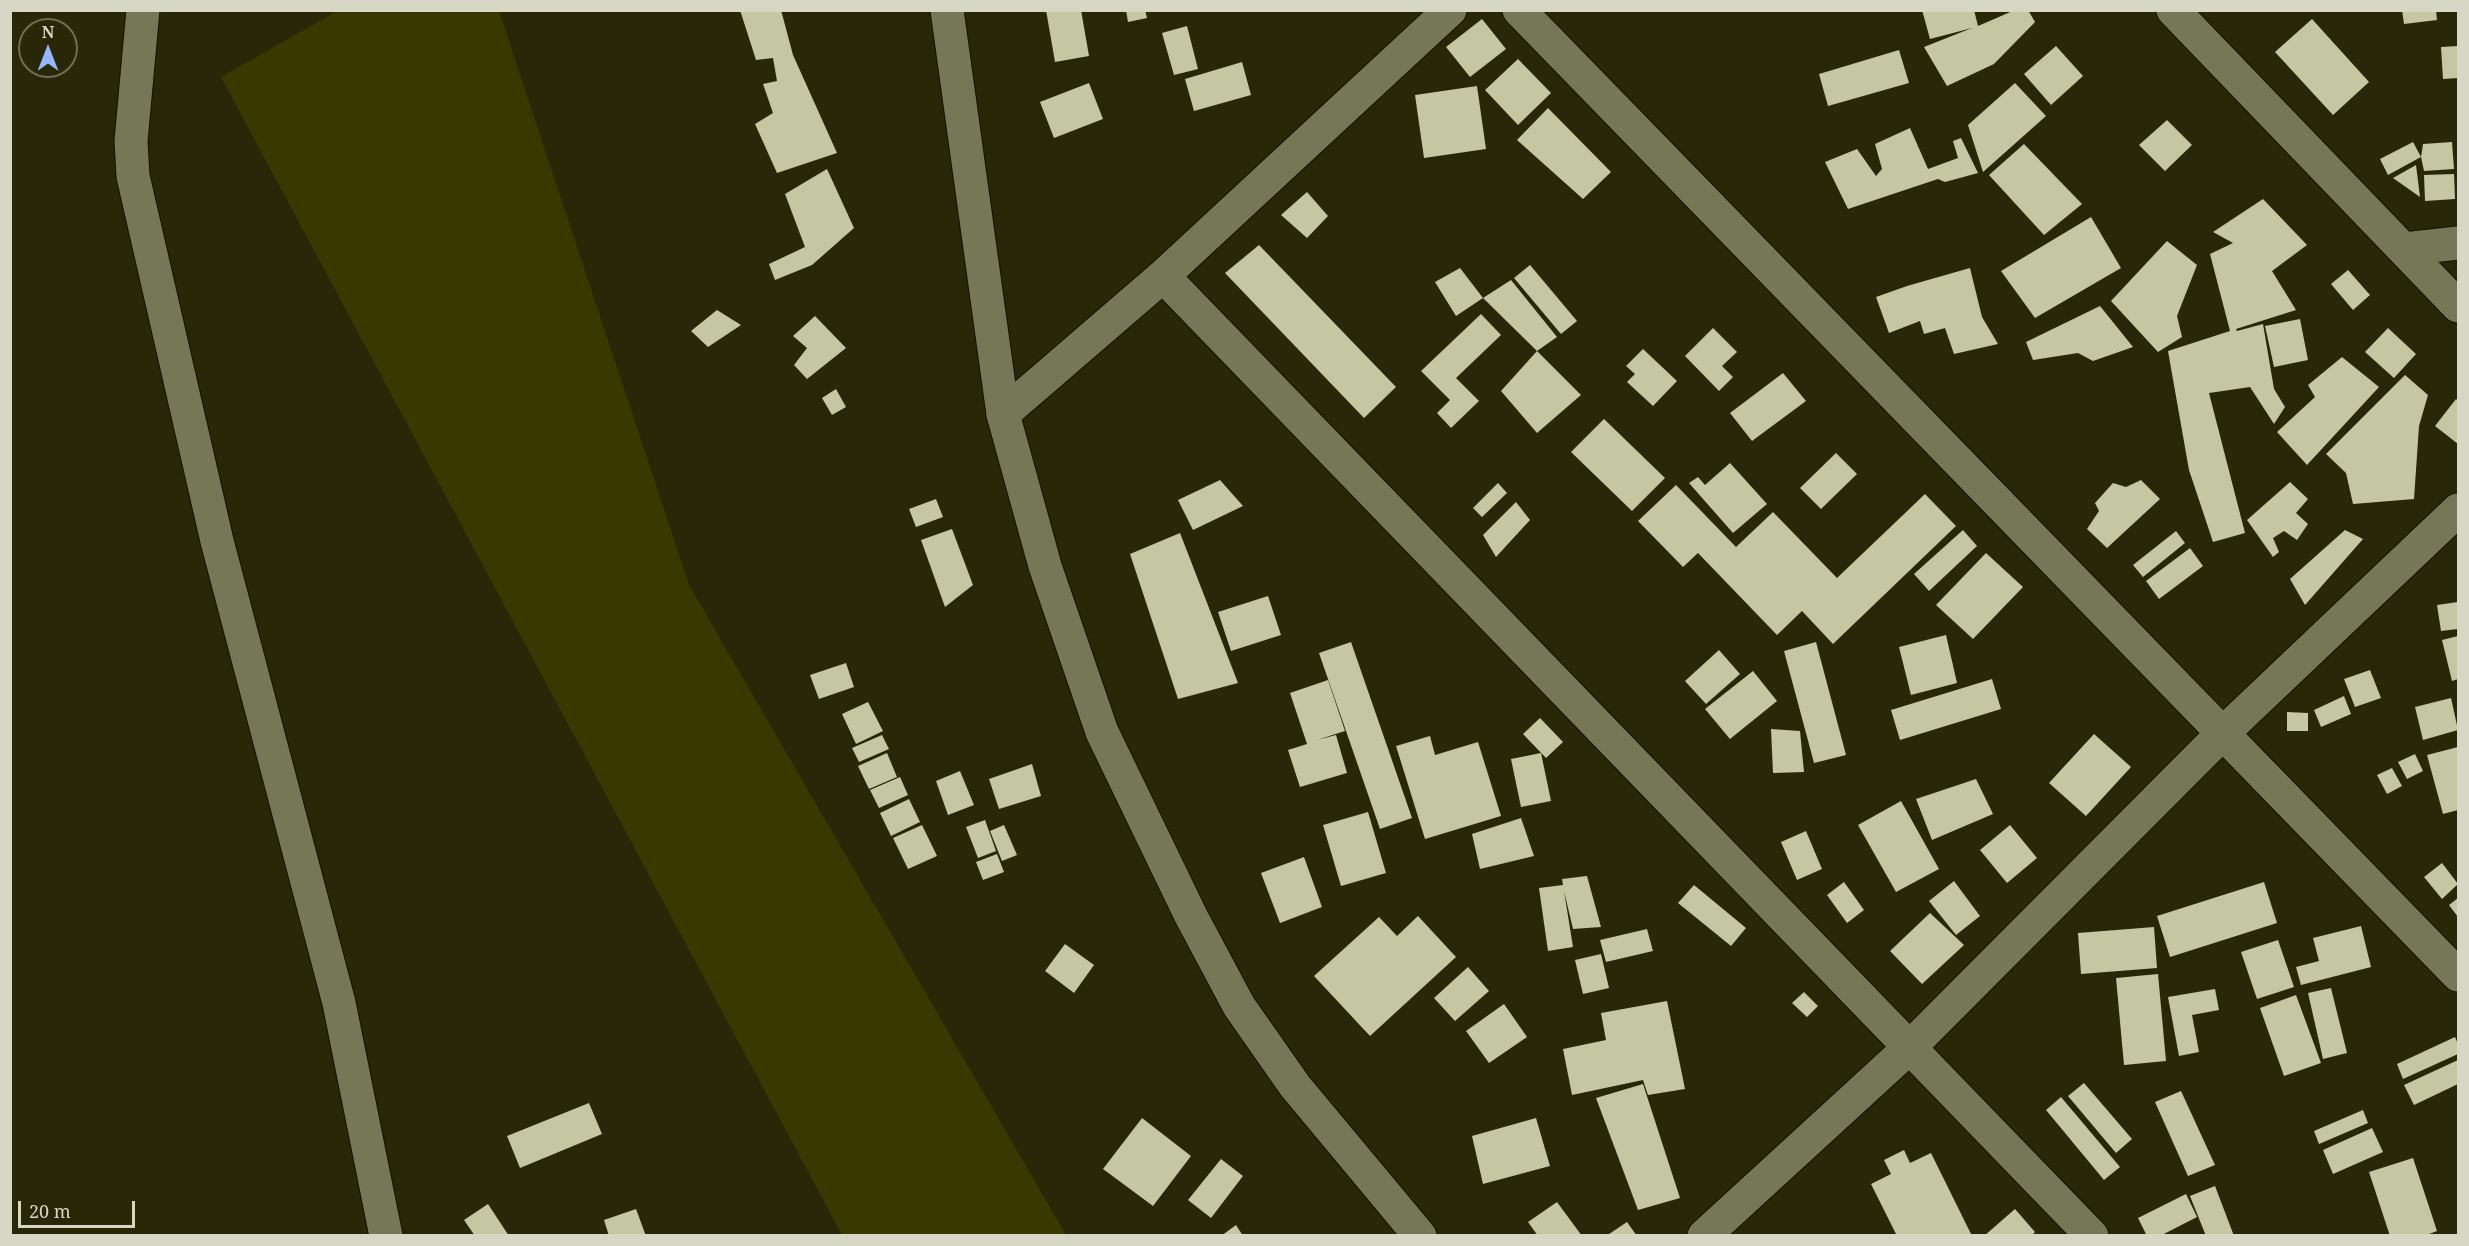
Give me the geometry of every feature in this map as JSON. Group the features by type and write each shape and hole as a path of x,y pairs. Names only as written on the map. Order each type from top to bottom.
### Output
{"street":[{"path":"143,10 131,141 133,176 218,541 339,1003 386,1236"},
{"path":"947,10 1003,414 1045,566 1102,732 1191,916 1239,1006 1295,1086 1420,1236"},
{"path":"1003,414 1163,276 1450,10"},
{"path":"1519,10 2458,975"},
{"path":"2173,10 2458,306"},
{"path":"2404,249 2458,243"},
{"path":"1163,276 2092,1236"},
{"path":"1704,1236 1910,1047 2223,733 2458,510"}],"shaded area":[{"path":"337,11 499,11 689,585 1066,1235 842,1235 221,77"}],"building":[{"path":"740,10 781,10 793,55 837,153 777,173 755,124 773,113 763,84 777,81 773,58 756,60"},
{"path":"1046,10 1081,10 1089,56 1055,62"},
{"path":"1126,10 1145,10 1147,18 1128,22"},
{"path":"1922,10 1974,10 1978,26 2015,10 2028,10 2035,22 1994,64 1947,86 1924,47 1972,28 1930,39"},
{"path":"2402,10 2436,10 2437,20 2404,24"},
{"path":"1482,19 1506,49 1470,77 1446,47"},
{"path":"2312,19 2369,82 2333,115 2275,52"},
{"path":"1187,26 1198,69 1174,75 1162,33"},
{"path":"2056,46 2083,76 2051,105 2024,74"},
{"path":"2458,46 2458,78 2443,79 2441,47"},
{"path":"1899,50 1909,83 1828,106 1819,74"},
{"path":"1518,59 1551,93 1518,125 1485,90"},
{"path":"1242,62 1251,95 1194,111 1185,79"},
{"path":"1089,83 1103,119 1054,138 1040,102"},
{"path":"2015,83 2046,116 1983,172 1968,125"},
{"path":"1477,86 1486,149 1424,158 1415,95"},
{"path":"1548,108 1611,172 1583,199 1517,140"},
{"path":"2167,120 2192,145 2165,171 2139,145"},
{"path":"1910,128 1928,169 1958,158 1953,141 1961,138 1978,173 1945,182 1938,179 1848,209 1825,162 1857,149 1876,176 1882,169 1875,144"},
{"path":"2413,142 2421,157 2388,175 2380,159"},
{"path":"2452,142 2454,169 2424,171 2421,157 2423,144"},
{"path":"2024,144 2082,204 2044,235 1989,175"},
{"path":"2416,165 2420,197 2393,178"},
{"path":"827,169 854,228 812,265 775,280 769,264 805,247 785,194"},
{"path":"2454,174 2455,199 2425,201 2424,175"},
{"path":"1307,192 1328,216 1307,238 1281,215"},
{"path":"2263,199 2307,245 2272,271 2296,310 2236,329 2237,331 2263,324 2274,389 2285,407 2274,424 2250,387 2209,393 2245,533 2213,542 2189,470 2168,351 2230,331 2210,254 2233,243 2213,232"},
{"path":"2091,217 2121,268 2035,318 2001,271"},
{"path":"2167,241 2197,265 2177,316 2182,337 2158,352 2111,301"},
{"path":"1259,245 1396,387 1364,418 1225,273"},
{"path":"1530,265 1577,321 1561,334 1514,278"},
{"path":"1460,268 1483,298 1456,316 1435,282"},
{"path":"1970,268 1982,317 1998,344 1954,354 1945,328 1924,334 1920,321 1889,333 1876,297"},
{"path":"2348,270 2370,295 2353,310 2331,284"},
{"path":"1511,280 1557,337 1537,351 1483,298"},
{"path":"2100,306 2133,347 2093,361 2078,353 2033,360 2026,342"},
{"path":"717,310 741,325 708,347 691,331"},
{"path":"1481,314 1501,335 1456,378 1479,401 1451,428 1437,413 1450,400 1421,371"},
{"path":"815,316 846,348 807,379 794,365 807,348 793,336"},
{"path":"2300,319 2308,360 2274,367 2265,326"},
{"path":"1713,328 1737,352 1722,366 1733,377 1719,391 1685,356"},
{"path":"2388,328 2416,354 2394,378 2365,352"},
{"path":"1643,349 1677,381 1653,406 1627,382 1635,374 1626,366"},
{"path":"1537,351 1581,395 1537,433 1501,391"},
{"path":"2342,357 2379,387 2307,465 2277,432 2315,397 2308,385"},
{"path":"1783,373 1806,401 1752,441 1730,413"},
{"path":"2405,375 2428,395 2419,426 2414,499 2353,504 2346,473 2326,454"},
{"path":"836,389 846,407 832,415 822,398"},
{"path":"2456,399 2458,401 2458,444 2435,426"},
{"path":"1604,419 1665,478 1632,511 1571,452"},
{"path":"1836,453 1857,474 1821,509 1800,488"},
{"path":"1730,463 1767,504 1733,533 1689,483 1698,477 1705,485"},
{"path":"1220,480 1243,506 1193,530 1178,500"},
{"path":"2141,480 2160,499 2107,548 2087,529 2099,511 2095,503 2113,483 2126,487"},
{"path":"2290,482 2308,499 2296,513 2308,524 2297,540 2284,531 2273,538 2279,552 2273,557 2247,520"},
{"path":"1498,483 1507,493 1482,517 1473,508"},
{"path":"1676,485 1736,547 1773,512 1837,578 1925,494 1956,526 1833,644 1802,611 1777,635 1698,553 1683,567 1638,521"},
{"path":"936,499 943,517 916,527 909,509"},
{"path":"1516,502 1530,520 1496,557 1483,535"},
{"path":"952,529 973,585 945,607 921,540"},
{"path":"1963,530 1977,546 1929,591 1914,574"},
{"path":"2345,530 2363,539 2305,605 2290,579"},
{"path":"2176,531 2185,543 2143,577 2133,565"},
{"path":"1180,533 1238,683 1178,699 1130,554"},
{"path":"2190,548 2203,566 2159,599 2146,581"},
{"path":"1986,553 2023,587 1973,639 1936,605"},
{"path":"1268,596 1281,635 1231,651 1218,612"},
{"path":"2458,602 2458,629 2441,631 2437,605"},
{"path":"1946,635 1957,683 1911,695 1899,647"},
{"path":"2458,636 2458,679 2452,681 2442,640"},
{"path":"1351,642 1412,818 1380,829 1319,653"},
{"path":"1816,642 1846,755 1814,763 1784,651"},
{"path":"1719,650 1740,674 1706,704 1685,681"},
{"path":"846,663 854,687 819,699 810,675"},
{"path":"2370,670 2381,698 2355,707 2344,679"},
{"path":"1753,671 1777,701 1730,739 1705,709"},
{"path":"1992,679 2001,709 1900,740 1891,710"},
{"path":"1328,680 1345,731 1317,740 1336,735 1347,773 1300,787 1288,750 1307,744 1290,693"},
{"path":"2344,696 2351,714 2321,727 2314,710"},
{"path":"2451,698 2458,730 2423,740 2415,707"},
{"path":"868,702 883,731 856,744 842,714"},
{"path":"2287,712 2308,713 2308,731 2287,731"},
{"path":"1540,718 1563,742 1546,758 1523,734"},
{"path":"1771,729 1800,731 1804,772 1773,773"},
{"path":"2094,734 2131,767 2086,816 2049,783"},
{"path":"882,735 889,749 859,762 852,748"},
{"path":"1430,736 1435,755 1478,742 1501,816 1425,839 1396,746"},
{"path":"2458,747 2458,810 2443,814 2427,755"},
{"path":"887,753 897,777 869,789 858,766"},
{"path":"1541,753 1551,801 1521,807 1511,759"},
{"path":"2415,754 2423,771 2407,779 2398,762"},
{"path":"1032,764 1041,796 999,809 989,779"},
{"path":"2392,768 2402,786 2387,794 2377,775"},
{"path":"960,771 974,805 948,815 936,781"},
{"path":"900,777 908,795 879,808 870,790"},
{"path":"1976,779 1993,814 1932,840 1916,799"},
{"path":"909,799 920,822 891,836 880,813"},
{"path":"1901,801 1939,869 1896,892 1858,825"},
{"path":"1368,812 1386,873 1341,886 1323,825"},
{"path":"1521,818 1534,856 1480,869 1472,834"},
{"path":"985,820 996,851 978,858 966,827"},
{"path":"922,825 937,856 908,869 893,838"},
{"path":"1004,825 1017,855 1002,861 990,831"},
{"path":"2010,825 2037,858 2007,883 1980,850"},
{"path":"1806,831 1822,869 1797,880 1781,842"},
{"path":"997,854 1004,872 983,880 976,862"},
{"path":"1304,857 1322,907 1280,923 1261,873"},
{"path":"2442,863 2458,884 2442,899 2424,877"},
{"path":"1587,876 1601,927 1573,929 1564,891 1573,947 1548,951 1539,888 1563,885 1562,879"},
{"path":"1954,881 1980,916 1956,935 1929,901"},
{"path":"1844,882 1864,910 1847,923 1827,895"},
{"path":"2264,882 2277,923 2170,957 2157,916"},
{"path":"1694,885 1746,928 1731,946 1678,903"},
{"path":"2458,898 2458,917 2449,905"},
{"path":"1930,913 1964,945 1922,984 1890,951"},
{"path":"1418,916 1456,957 1370,1036 1314,976 1379,917 1397,936"},
{"path":"2361,926 2371,967 2301,985 2296,967 2319,961 2313,938"},
{"path":"2154,927 2157,968 2081,974 2078,933"},
{"path":"1647,929 1653,951 1606,962 1600,940"},
{"path":"2278,940 2294,987 2257,999 2241,952"},
{"path":"1065,944 1094,965 1074,993 1045,971"},
{"path":"1601,954 1609,988 1583,994 1575,960"},
{"path":"1468,967 1489,991 1455,1021 1434,998"},
{"path":"2158,974 2166,1061 2124,1065 2116,978"},
{"path":"2331,988 2347,1053 2323,1059 2308,993"},
{"path":"2215,989 2219,1010 2192,1015 2199,1052 2179,1056 2168,997"},
{"path":"1804,992 1818,1006 1807,1017 1792,1003"},
{"path":"2296,995 2321,1063 2284,1076 2260,1008"},
{"path":"1667,1001 1685,1089 1648,1095 1643,1080 1572,1095 1563,1049 1606,1040 1601,1013"},
{"path":"1504,1004 1527,1037 1489,1063 1466,1031"},
{"path":"2455,1037 2458,1054 2403,1079 2397,1064"},
{"path":"2458,1060 2458,1084 2414,1105 2404,1085"},
{"path":"2084,1083 2132,1139 2116,1153 2068,1096"},
{"path":"1643,1084 1680,1198 1638,1210 1596,1098"},
{"path":"2181,1091 2215,1165 2188,1176 2155,1102"},
{"path":"2061,1097 2120,1167 2104,1180 2046,1110"},
{"path":"589,1103 602,1134 520,1168 507,1136"},
{"path":"2363,1110 2368,1123 2319,1144 2314,1131"},
{"path":"1142,1118 1191,1156 1153,1206 1103,1169"},
{"path":"1536,1118 1550,1166 1483,1184 1472,1136"},
{"path":"2372,1128 2383,1152 2333,1174 2323,1150"},
{"path":"1904,1150 1910,1163 1931,1153 1972,1236 1897,1236 1871,1184 1891,1174 1884,1160"},
{"path":"2413,1158 2437,1231 2424,1236 2390,1236 2369,1172"},
{"path":"1221,1159 1243,1176 1211,1218 1188,1200"},
{"path":"2215,1186 2234,1236 2206,1236 2190,1196"},
{"path":"2186,1194 2197,1217 2160,1236 2147,1236 2138,1218"},
{"path":"1557,1202 1582,1236 1538,1236 1528,1222"},
{"path":"488,1204 509,1236 475,1236 464,1220"},
{"path":"636,1209 646,1236 609,1236 604,1220"},
{"path":"2015,1209 2035,1232 2031,1236 1984,1236"},
{"path":"1627,1222 1637,1236 1606,1236"},
{"path":"1236,1225 1243,1236 1221,1236"}]}
